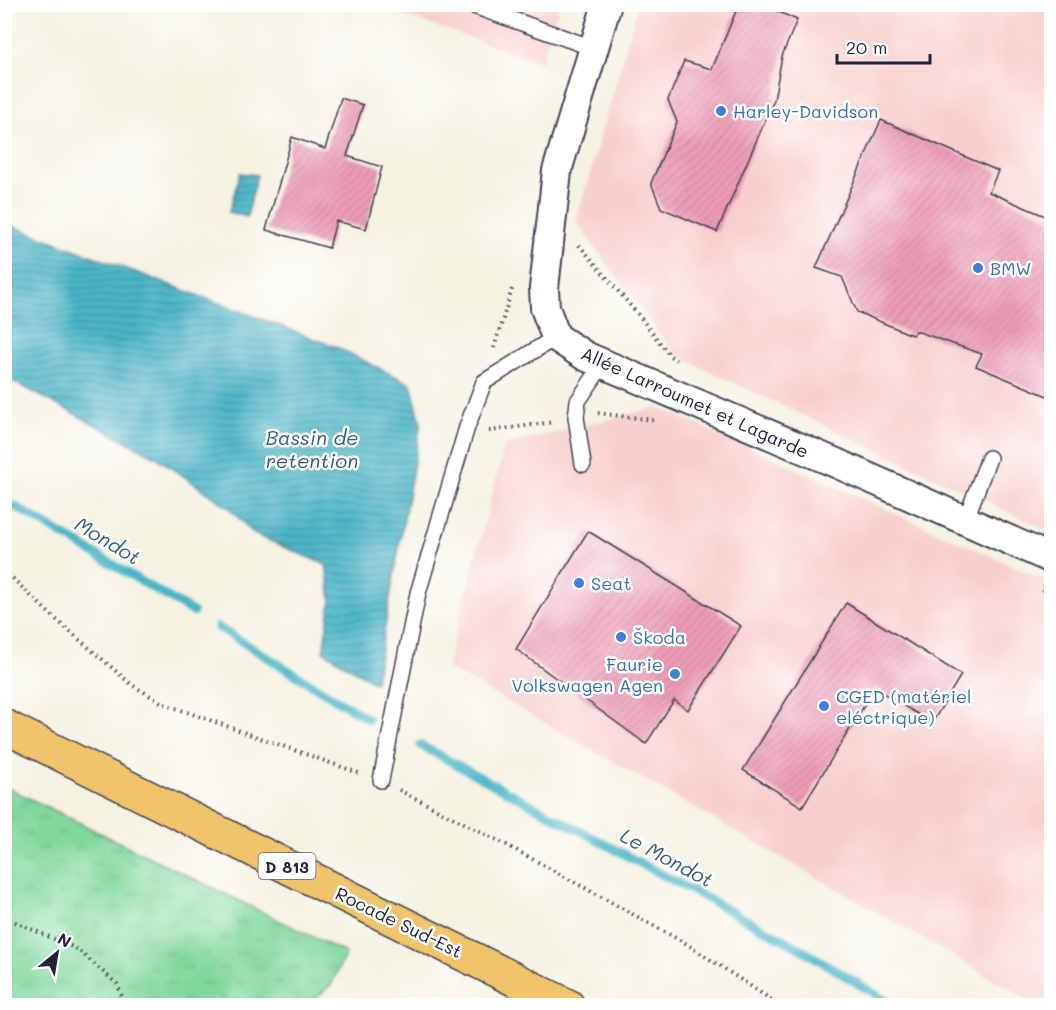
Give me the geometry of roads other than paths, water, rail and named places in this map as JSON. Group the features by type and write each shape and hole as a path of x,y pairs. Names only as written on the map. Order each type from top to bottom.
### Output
{"main road":[{"name":"Rocade Sud-Est","path":"4,726 568,1005"}],"street":[{"path":"556,338 544,308 544,288 557,171 607,4"},
{"name":"Allée Larroumet et Lagarde","path":"556,338 603,364 1052,558"}],"lane":[{"path":"468,4 593,48"},
{"path":"383,774 418,593 464,434 484,382 556,338"},
{"path":"583,465 576,417 578,401 603,364"},
{"path":"965,520 989,458"}],"water":[{"path":"240,173 257,175 247,217 229,212"},
{"name":"Bassin de retention","path":"4,223 334,346 411,384 421,423 375,683 323,651 331,600 326,565 254,534 229,508 156,457 5,377"}],"waterway":[{"name":"Mondot","path":"4,500 193,612"},
{"path":"218,627 368,719"},
{"name":"Le Mondot","path":"420,745 801,949 895,1006"}],"place":[{"name":"Harley-Davidson","path":"721,111"},
{"name":"BMW","path":"978,268"},
{"name":"Seat","path":"579,583"},
{"name":"Škoda","path":"621,637"},
{"name":"Faurie Volkswagen Agen","path":"675,674"},
{"name":"CGED (matériel eléctrique)","path":"824,706"}]}
